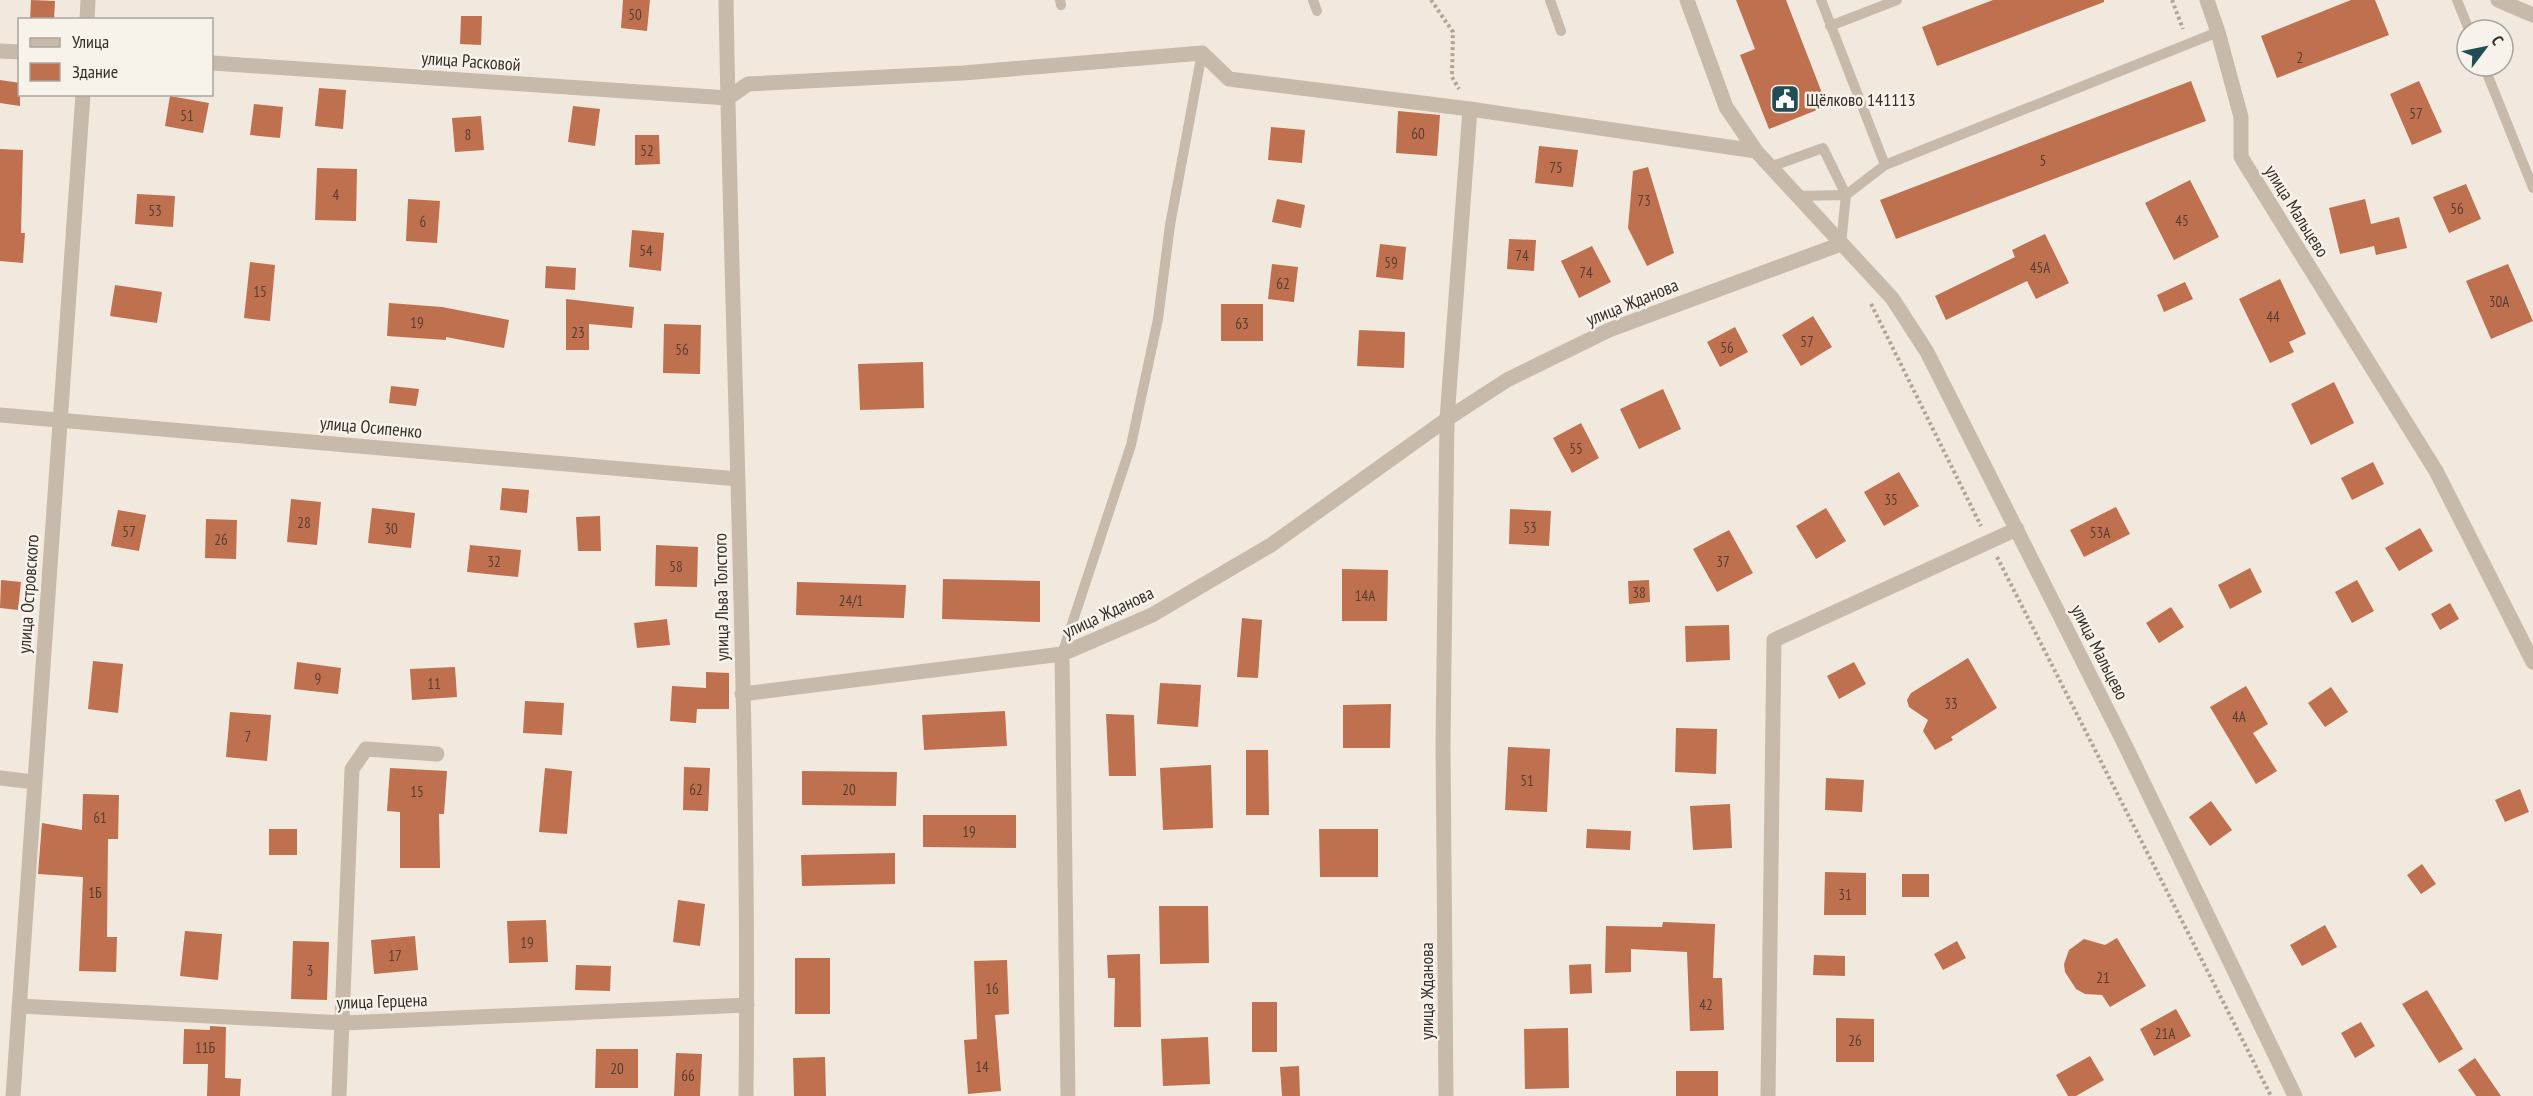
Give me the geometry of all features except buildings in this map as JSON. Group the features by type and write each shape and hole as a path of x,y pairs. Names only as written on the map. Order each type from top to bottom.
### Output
{"street":[{"path":"87,18 88,0"},
{"name":"улица Льва Толстого","path":"726,0 742,694 747,1005 746,1096"},
{"name":"улица Мальцево","path":"1687,0 1726,107 1756,151 1795,196 1892,298 1928,352 2295,1096"},
{"path":"2207,0 2218,32"},
{"path":"2498,0 2533,15"},
{"name":"улица Мальцево","path":"2218,32 2241,117 2241,157 2436,471 2533,662"},
{"path":"0,51 18,52"},
{"path":"728,98 748,84 963,73 1202,53 1229,79 1470,109 1756,151"},
{"name":"улица Расковой","path":"213,63 728,98"},
{"name":"улица Островского","path":"13,1096 83,96"},
{"name":"улица Жданова","path":"1446,1096 1443,744 1447,419 1470,109"},
{"name":"улица Жданова","path":"1068,1096 1062,654 1152,615 1271,545 1447,419 1507,380 1609,330 1841,244"},
{"name":"улица Осипенко","path":"0,414 738,479"},
{"path":"1768,1096 1774,640 1990,544 2017,529"},
{"path":"742,694 1062,654"},
{"path":"339,1096 344,1023 352,769 366,749 437,754"},
{"path":"0,778 34,782"},
{"name":"улица Герцена","path":"19,1006 344,1023 747,1005"}],"lane":[{"path":"1550,0 1561,31"},
{"path":"1821,0 1885,165"},
{"path":"1830,26 1897,0"},
{"path":"2457,0 2464,18"},
{"path":"1795,196 1846,195 1885,165 2218,32"},
{"path":"1062,654 1131,445 1158,319 1170,225 1202,53"},
{"path":"2489,78 2533,189"},
{"path":"1770,167 1822,148 1846,195 1841,244"}],"path":[{"path":"1431,0 1453,32 1452,76 1470,109"},
{"path":"2172,0 2189,43"},
{"path":"1867,297 2271,1096"}],"place":[{"name":"Щёлково 141113","path":"1785,99"}]}
